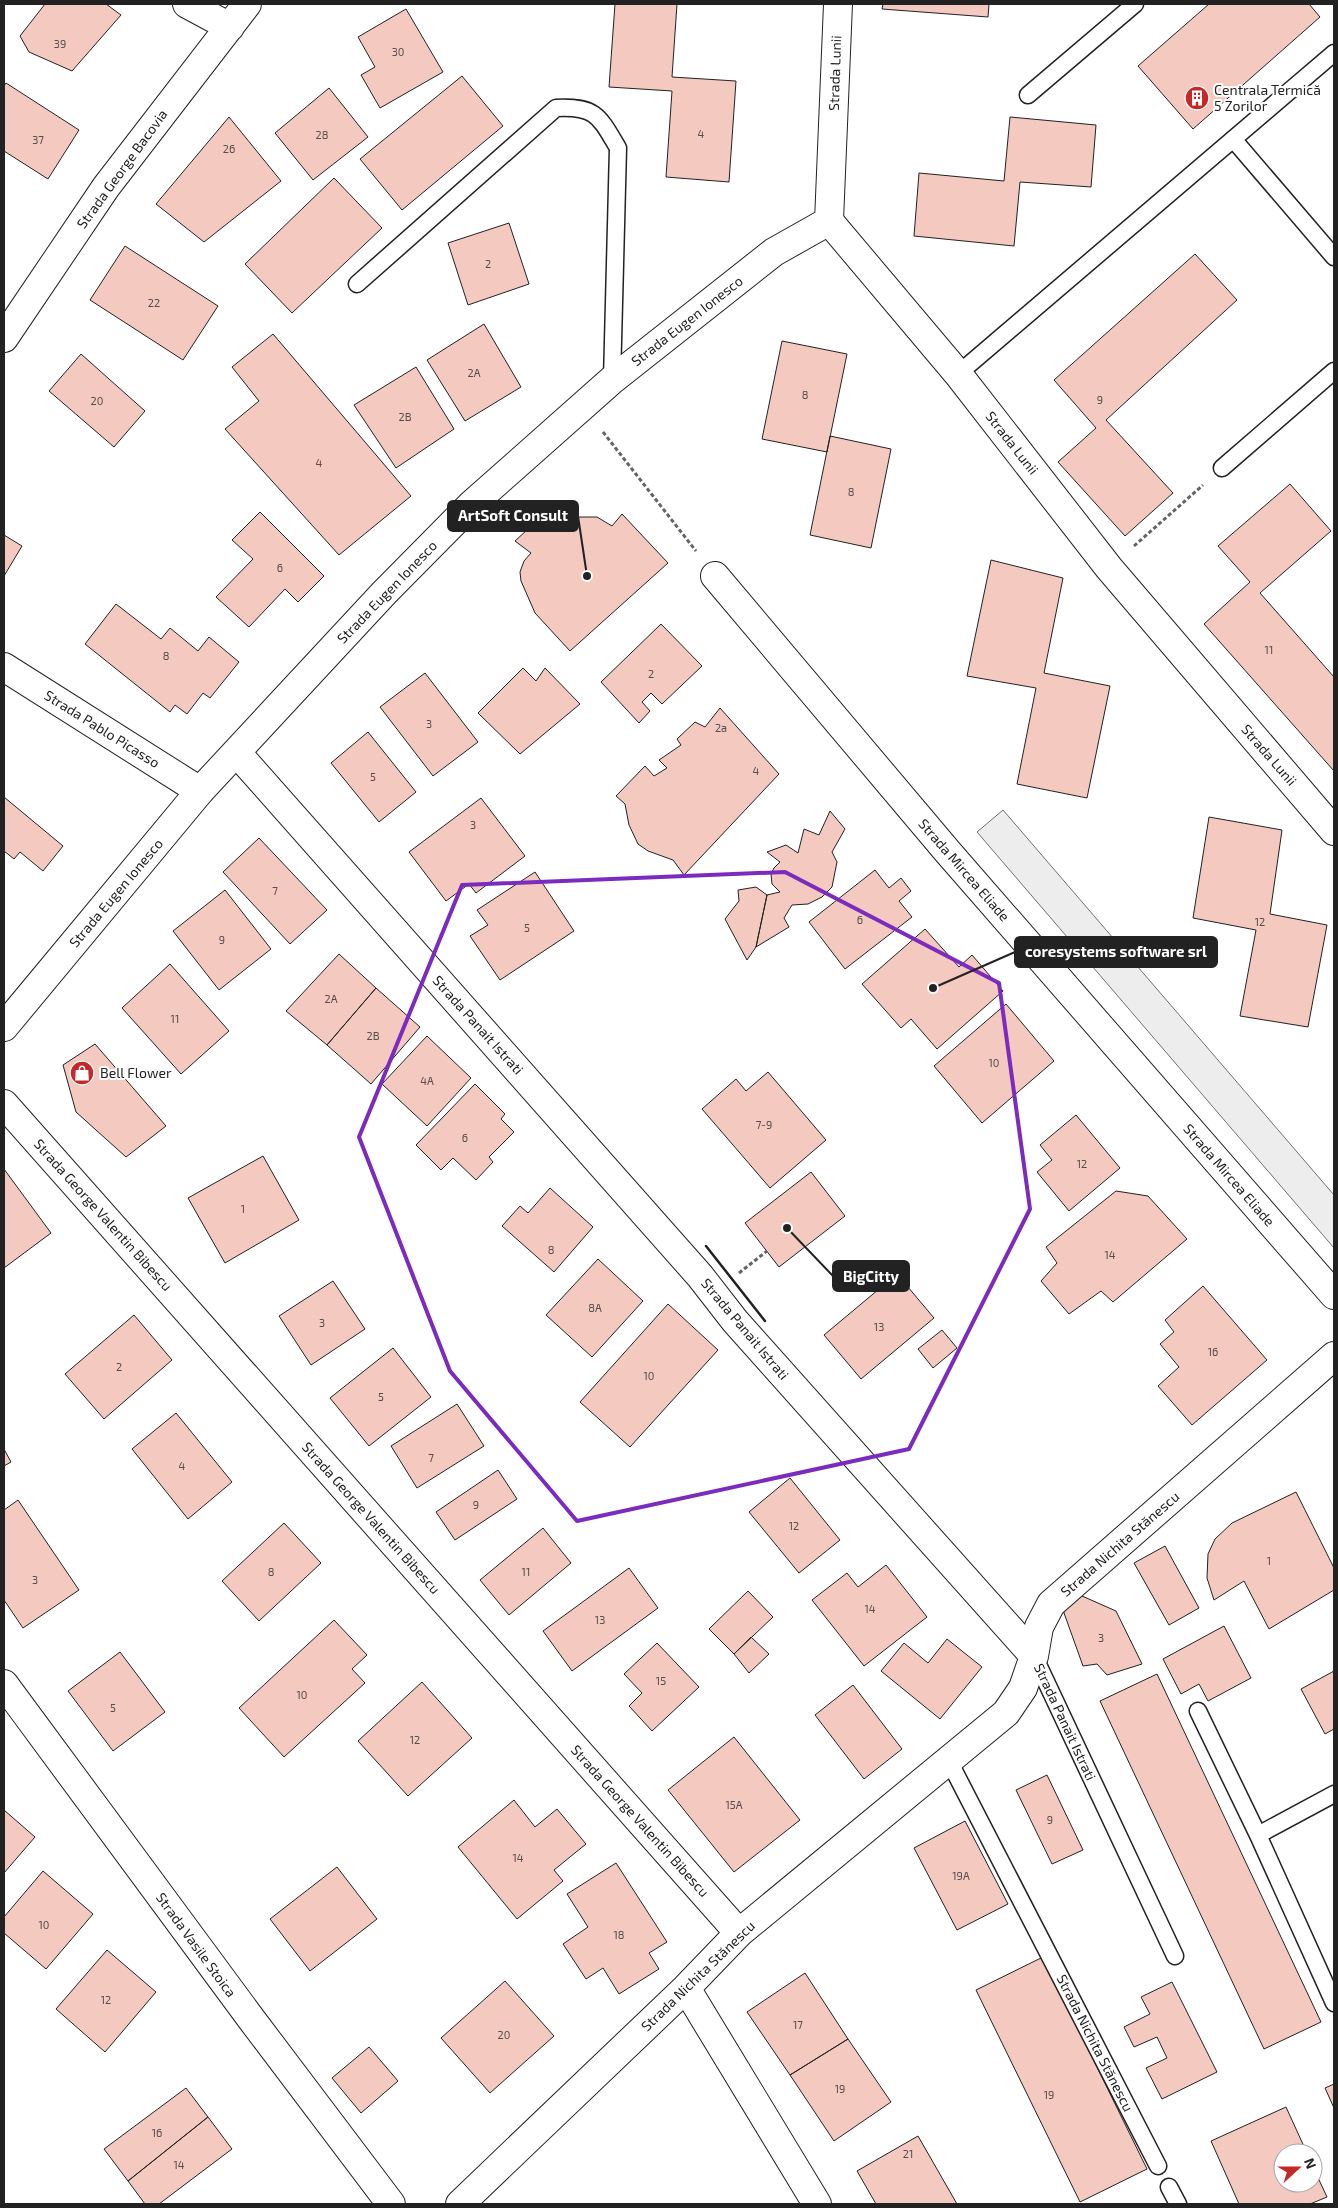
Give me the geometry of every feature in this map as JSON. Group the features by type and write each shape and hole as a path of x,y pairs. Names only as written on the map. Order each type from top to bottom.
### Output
{"street":[{"path":"187,4 230,27"},
{"name":"Strada George Bacovia","path":"4,338 106,187 247,4"},
{"name":"Strada Lunii","path":"838,4 829,221 958,374 1109,568 1334,831"},
{"name":"Strada Eugen Ionesco","path":"4,1027 200,791 384,593 471,505 612,380 774,252 829,221"},
{"name":"Strada Mircea Eliade","path":"715,576 947,851 1334,1295"},
{"name":"Strada Pablo Picasso","path":"4,667 200,791"},
{"name":"Strada Panait Istrati","path":"237,753 700,1276 735,1321 1034,1656"},
{"name":"Strada George Valentin Bibescu","path":"4,1104 739,1933"},
{"name":"Strada Nichita Stănescu","path":"460,2204 686,1988 739,1933 1006,1713 1023,1688 1034,1656 1039,1627 1051,1604 1334,1356"},
{"name":"Strada Vasile Stoica","path":"4,1684 257,2028 391,2204"},
{"path":"686,1988 817,2204"}],"lane":[{"path":"1028,96 1135,4"},
{"path":"958,374 1334,53"},
{"path":"357,284 556,108 578,107 601,119 618,148 612,380"},
{"path":"1233,139 1334,258"},
{"path":"1222,468 1334,371"},
{"name":"Strada Panait Istrati","path":"1034,1656 1175,1956"},
{"path":"1198,1711 1258,1835 1334,2003"},
{"name":"Strada Nichita Stănescu","path":"949,1761 1158,2166"},
{"path":"1258,1835 1334,1794"},
{"path":"1169,2187 1178,2204"}],"path":[{"path":"582,406 715,576"},
{"path":"1109,568 1222,468"}],"highlighted area":[{"path":"785,872 999,983 1030,1209 909,1449 577,1521 450,1371 359,1137 462,885"}],"shaded area":[{"path":"1003,810 1334,1195 1334,1248 977,832"}],"building":[{"path":"45,4 106,4 121,15 72,71 29,52 20,36"},
{"path":"615,4 677,4 672,77 736,81 729,182 666,177 672,91 609,87"},
{"path":"883,4 989,4 988,17 882,9"},
{"name":"Centrala Termică 5 Zorilor","path":"1209,4 1309,4 1320,17 1193,129 1138,66"},
{"path":"406,9 443,72 380,108 361,75 375,67 358,37"},
{"path":"462,76 503,126 402,210 360,159"},
{"path":"6,83 79,130 48,179 4,151 4,86"},
{"path":"329,88 368,137 313,180 275,133"},
{"path":"229,117 281,181 204,242 156,204"},
{"path":"1010,117 1096,125 1091,187 1020,182 1014,246 914,236 919,173 1004,181"},
{"path":"334,178 382,228 292,313 245,264"},
{"path":"509,223 529,284 468,305 448,243"},
{"path":"125,246 218,306 183,360 90,300"},
{"path":"1195,254 1237,300 1106,420 1173,493 1125,536 1058,462 1096,428 1054,380"},
{"path":"484,324 521,387 465,421 427,360"},
{"path":"273,334 411,496 339,555 225,429 259,401 232,367"},
{"path":"782,341 847,354 827,452 762,439"},
{"path":"81,354 145,411 114,447 49,391"},
{"path":"416,367 454,429 396,468 354,405"},
{"path":"830,436 891,449 871,548 810,535"},
{"path":"1290,484 1331,531 1260,593 1334,677 1334,771 1204,624 1250,582 1218,546"},
{"path":"553,506 567,523 575,517 597,517 612,526 622,514 668,563 570,651 535,613 521,581 520,572 524,561 531,553 515,541"},
{"path":"260,512 324,576 298,602 285,589 249,627 216,597 253,559 232,540"},
{"path":"4,535 22,546 4,576"},
{"path":"991,560 1063,578 1044,673 1110,686 1087,798 1017,784 1036,688 967,676"},
{"path":"116,604 161,639 170,628 198,651 209,637 239,662 210,698 203,693 187,714 175,705 170,712 85,644"},
{"path":"661,624 702,666 662,704 651,693 642,702 650,711 639,723 601,682"},
{"path":"523,668 536,681 545,668 580,704 520,754 478,713"},
{"path":"425,673 478,742 433,776 380,707"},
{"path":"720,708 779,774 684,875 673,860 648,851 638,844 629,825 625,804 616,796 645,766 654,776 667,768 659,760 681,745 677,739 695,722 705,727"},
{"path":"368,732 416,792 379,822 331,763"},
{"path":"4,797 63,846 43,871 20,852 14,859 4,851"},
{"path":"481,798 525,856 476,893 469,884 446,901 409,852"},
{"path":"830,811 845,829 832,852 837,862 832,887 822,897 808,904 792,905 784,918 789,927 756,947 767,895 780,892 772,884 771,874 780,862 767,852 786,845 798,853 804,829 819,835"},
{"path":"1209,817 1282,830 1270,914 1327,925 1308,1027 1240,1016 1256,930 1193,918"},
{"path":"259,838 327,910 290,944 223,872"},
{"path":"875,870 889,888 901,878 911,891 899,901 912,917 845,969 809,922"},
{"path":"535,872 574,931 500,980 470,936 488,925 477,910"},
{"path":"756,887 767,895 756,947 747,960 725,919 739,901 738,890"},
{"path":"225,890 271,949 219,990 173,931"},
{"path":"925,929 959,967 972,955 1003,991 937,1049 911,1019 901,1028 862,984"},
{"path":"339,954 376,988 327,1045 286,1011"},
{"path":"170,964 229,1031 181,1074 122,1008"},
{"path":"376,988 420,1027 371,1084 327,1045"},
{"path":"1006,1004 1054,1061 982,1123 934,1066"},
{"path":"427,1036 471,1078 427,1126 382,1084"},
{"path":"95,1044 166,1126 126,1157 76,1112 63,1065"},
{"path":"768,1072 826,1140 770,1188 702,1109 736,1079 746,1091"},
{"path":"475,1084 505,1114 501,1119 514,1132 489,1157 493,1162 476,1180 453,1158 441,1170 416,1145"},
{"path":"1076,1115 1120,1168 1069,1211 1037,1172 1052,1160 1040,1145"},
{"path":"263,1156 299,1220 225,1263 188,1198"},
{"path":"4,1169 51,1233 4,1268"},
{"path":"811,1172 845,1216 779,1267 745,1223"},
{"path":"550,1188 593,1227 554,1272 502,1226 520,1206 528,1213"},
{"path":"1116,1191 1148,1196 1187,1239 1113,1302 1101,1291 1069,1314 1041,1281 1057,1263 1046,1247"},
{"path":"598,1259 643,1301 592,1357 546,1315"},
{"path":"897,1274 934,1318 861,1379 824,1335"},
{"path":"333,1281 365,1329 311,1365 279,1316"},
{"path":"1203,1286 1267,1360 1192,1425 1158,1386 1179,1367 1160,1344 1174,1332 1165,1320"},
{"path":"668,1304 718,1350 630,1447 580,1402"},
{"path":"134,1315 172,1360 104,1419 65,1374"},
{"path":"942,1330 957,1348 933,1368 918,1349"},
{"path":"393,1348 431,1397 369,1446 330,1398"},
{"path":"457,1404 484,1446 417,1488 391,1446"},
{"path":"176,1413 232,1482 188,1519 132,1449"},
{"path":"4,1449 11,1462 4,1466"},
{"path":"498,1470 517,1499 455,1540 436,1512"},
{"path":"790,1478 840,1540 799,1573 749,1512"},
{"path":"1296,1492 1334,1568 1334,1590 1269,1629 1244,1581 1214,1600 1207,1578 1208,1554 1215,1539 1232,1523"},
{"path":"18,1500 79,1590 23,1628 4,1600 4,1510"},
{"path":"284,1523 321,1563 259,1621 222,1581"},
{"path":"543,1528 571,1563 509,1615 480,1580"},
{"path":"1165,1546 1199,1608 1169,1625 1134,1563"},
{"path":"886,1565 927,1617 864,1666 812,1600 847,1573 858,1587"},
{"path":"629,1568 658,1608 572,1671 543,1631"},
{"path":"748,1591 773,1617 734,1654 709,1629"},
{"path":"1073,1592 1116,1611 1142,1664 1107,1675 1097,1664 1083,1666 1064,1613 1064,1599"},
{"path":"334,1620 367,1655 352,1669 365,1683 284,1757 239,1708"},
{"path":"1224,1626 1251,1678 1208,1701 1199,1684 1181,1694 1163,1659"},
{"path":"751,1637 769,1654 749,1673 734,1654"},
{"path":"947,1639 982,1667 940,1719 881,1671 904,1643 928,1663"},
{"path":"657,1643 699,1687 652,1731 629,1706 642,1693 624,1674"},
{"path":"120,1652 165,1712 113,1751 68,1691"},
{"path":"1334,1671 1334,1729 1325,1734 1301,1689"},
{"path":"1157,1674 1321,2022 1264,2049 1100,1701"},
{"path":"422,1682 472,1738 408,1796 358,1741"},
{"path":"853,1685 902,1749 864,1779 815,1715"},
{"path":"734,1737 800,1820 734,1872 668,1790"},
{"path":"1047,1775 1083,1850 1052,1864 1016,1790"},
{"path":"514,1800 535,1827 557,1809 586,1844 554,1870 563,1881 517,1919 458,1847"},
{"path":"4,1810 35,1837 4,1873"},
{"path":"965,1821 1008,1904 957,1930 914,1848"},
{"path":"616,1863 667,1942 649,1953 659,1969 619,1994 603,1968 586,1979 563,1944 588,1927 567,1894"},
{"path":"337,1867 377,1919 310,1971 270,1919"},
{"path":"43,1871 93,1914 46,1969 4,1933 4,1917"},
{"path":"107,1950 156,1992 105,2052 56,2009"},
{"path":"1043,1957 1147,2169 1080,2202 976,1990"},
{"path":"805,1973 848,2039 790,2075 747,2012"},
{"path":"505,1981 554,2036 490,2093 441,2038"},
{"path":"1172,1982 1217,2072 1162,2099 1146,2068 1167,2058 1157,2037 1134,2047 1124,2027 1150,2014 1141,1997"},
{"path":"848,2039 891,2102 834,2141 790,2075"},
{"path":"369,2047 398,2081 361,2113 332,2078"},
{"path":"1334,2084 1334,2108 1325,2088"},
{"path":"186,2088 208,2117 128,2181 104,2149"},
{"path":"1286,2107 1302,2143 1273,2143 1273,2193 1323,2193 1323,2188 1327,2197 1310,2204 1239,2204 1211,2141"},
{"path":"208,2117 232,2149 159,2204 145,2204 128,2181"},
{"path":"918,2136 957,2204 876,2204 857,2171"}],"wall":[{"path":"706,1246 765,1321"}],"place":[{"name":"Centrala Termică 5 Zorilor","path":"1197,98"},
{"name":"ArtSoft Consult","path":"587,576"},
{"name":"coresystems software srl","path":"933,988"},
{"name":"Bell Flower","path":"82,1073"},
{"name":"BigCitty","path":"787,1228"}]}
